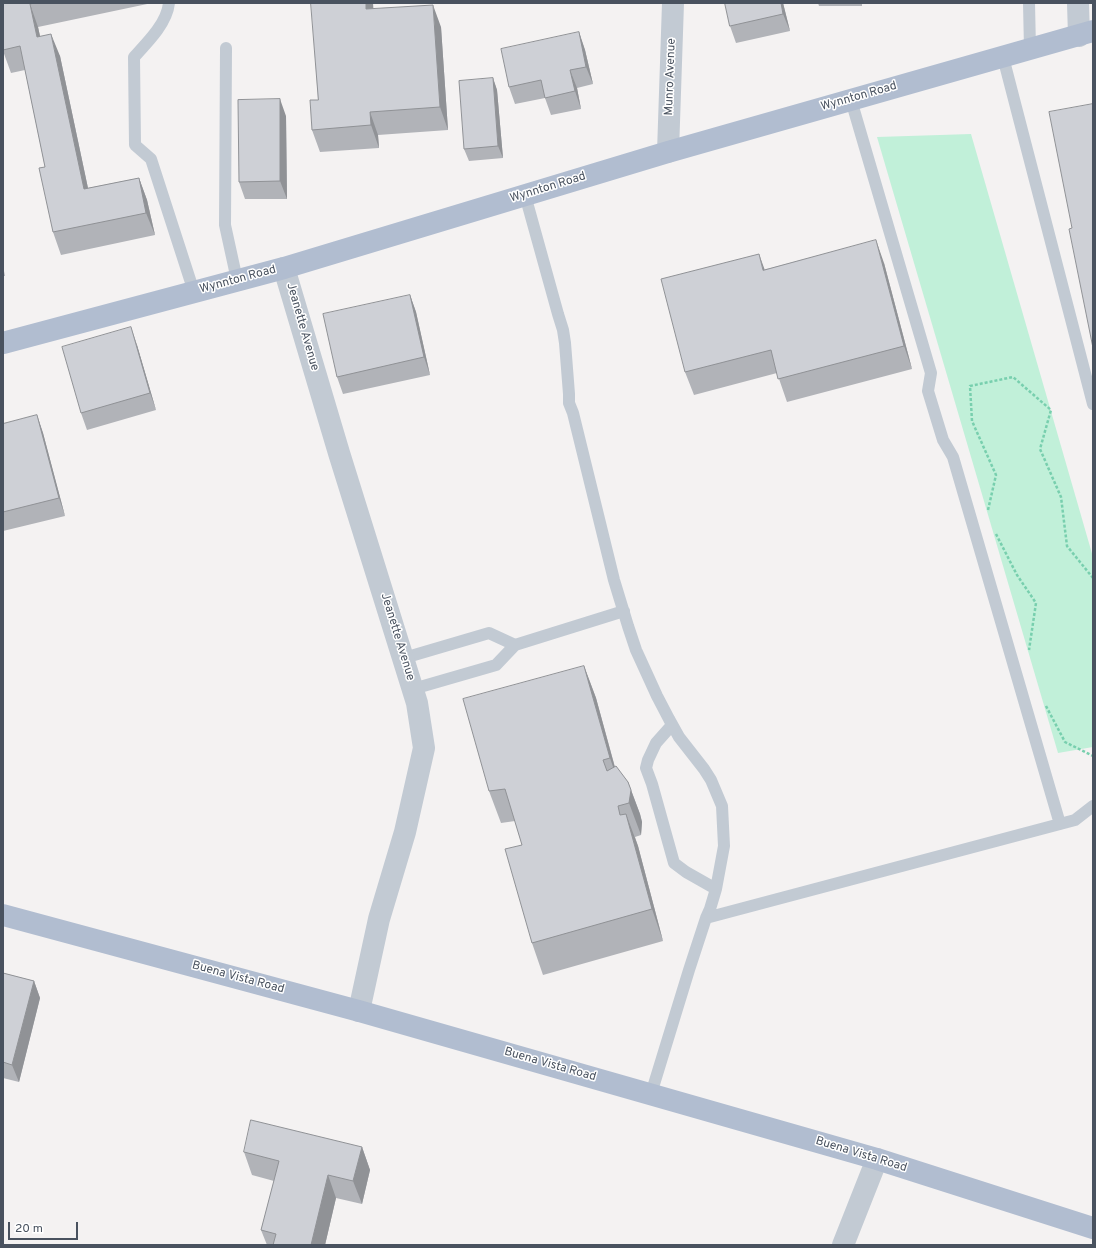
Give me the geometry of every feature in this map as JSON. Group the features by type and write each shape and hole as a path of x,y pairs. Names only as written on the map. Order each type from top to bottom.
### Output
{"main road":[{"name":"Wynnton Road","path":"3,343 284,268 668,152 1086,33"},
{"name":"Buena Vista Road","path":"3,915 359,1011 651,1094 877,1159 1093,1228"}],"street":[{"name":"Munro Avenue","path":"668,152 673,3"},
{"path":"1078,3 1086,33"},
{"name":"Jeanette Avenue","path":"284,268 339,453 404,658 417,703 424,748 405,832 379,918 359,1011"},
{"path":"843,1245 877,1159"}],"lane":[{"path":"169,3 168,10 154,35 134,57 135,145 151,159 194,292"},
{"path":"1028,3 1030,49"},
{"path":"226,48 225,225 237,280"},
{"path":"1003,57 1093,404"},
{"path":"851,100 931,373 928,391 943,440 953,457 1060,824"},
{"path":"525,195 563,330 569,403 573,413 614,580 636,650 657,696 679,738 711,780 722,806 724,846 716,889 651,1094"},
{"path":"413,689 496,665 515,645 624,612"},
{"path":"404,658 489,633 515,645"},
{"path":"672,725 653,748 646,768 652,784 674,863 686,872 716,889"},
{"path":"706,918 1075,820 1093,806"}],"path":[{"path":"986,516 996,475 972,421 970,386 1013,377 1051,410 1040,449 1061,497 1067,546 1093,578"},
{"path":"993,529 1017,575 1036,603 1028,652"},
{"path":"1046,705 1065,742 1093,756"}],"green space":[{"path":"971,134 1093,557 1093,747 1058,753 877,137"}],"building":[{"path":"3,3 34,3 30,4 37,37 51,34 84,189 139,178 146,213 53,232 39,168 45,167 20,46 3,50"},
{"path":"311,3 366,3 366,9 433,5 440,107 370,112 371,125 312,130 310,100 318,100"},
{"path":"725,3 781,3 783,14 730,26"},
{"path":"579,32 586,67 570,70 575,91 545,98 541,80 509,87 501,49"},
{"path":"493,78 498,146 464,149 459,81"},
{"path":"280,99 280,181 239,182 238,100"},
{"path":"1093,104 1093,348 1069,229 1072,228 1049,112"},
{"path":"876,240 904,346 778,379 771,350 685,372 661,279 759,254 763,270"},
{"path":"410,295 424,357 337,377 323,314"},
{"path":"131,327 150,393 81,413 62,347"},
{"path":"37,415 59,498 3,512 3,424"},
{"path":"584,666 610,758 603,760 607,771 616,766 628,782 631,790 629,803 618,806 620,815 626,814 652,909 532,943 505,849 522,845 505,789 489,791 463,699"},
{"path":"3,973 34,981 12,1065 3,1062"},
{"path":"251,1120 362,1147 353,1181 328,1175 311,1245 273,1245 276,1234 261,1230 279,1161 244,1152"}]}
